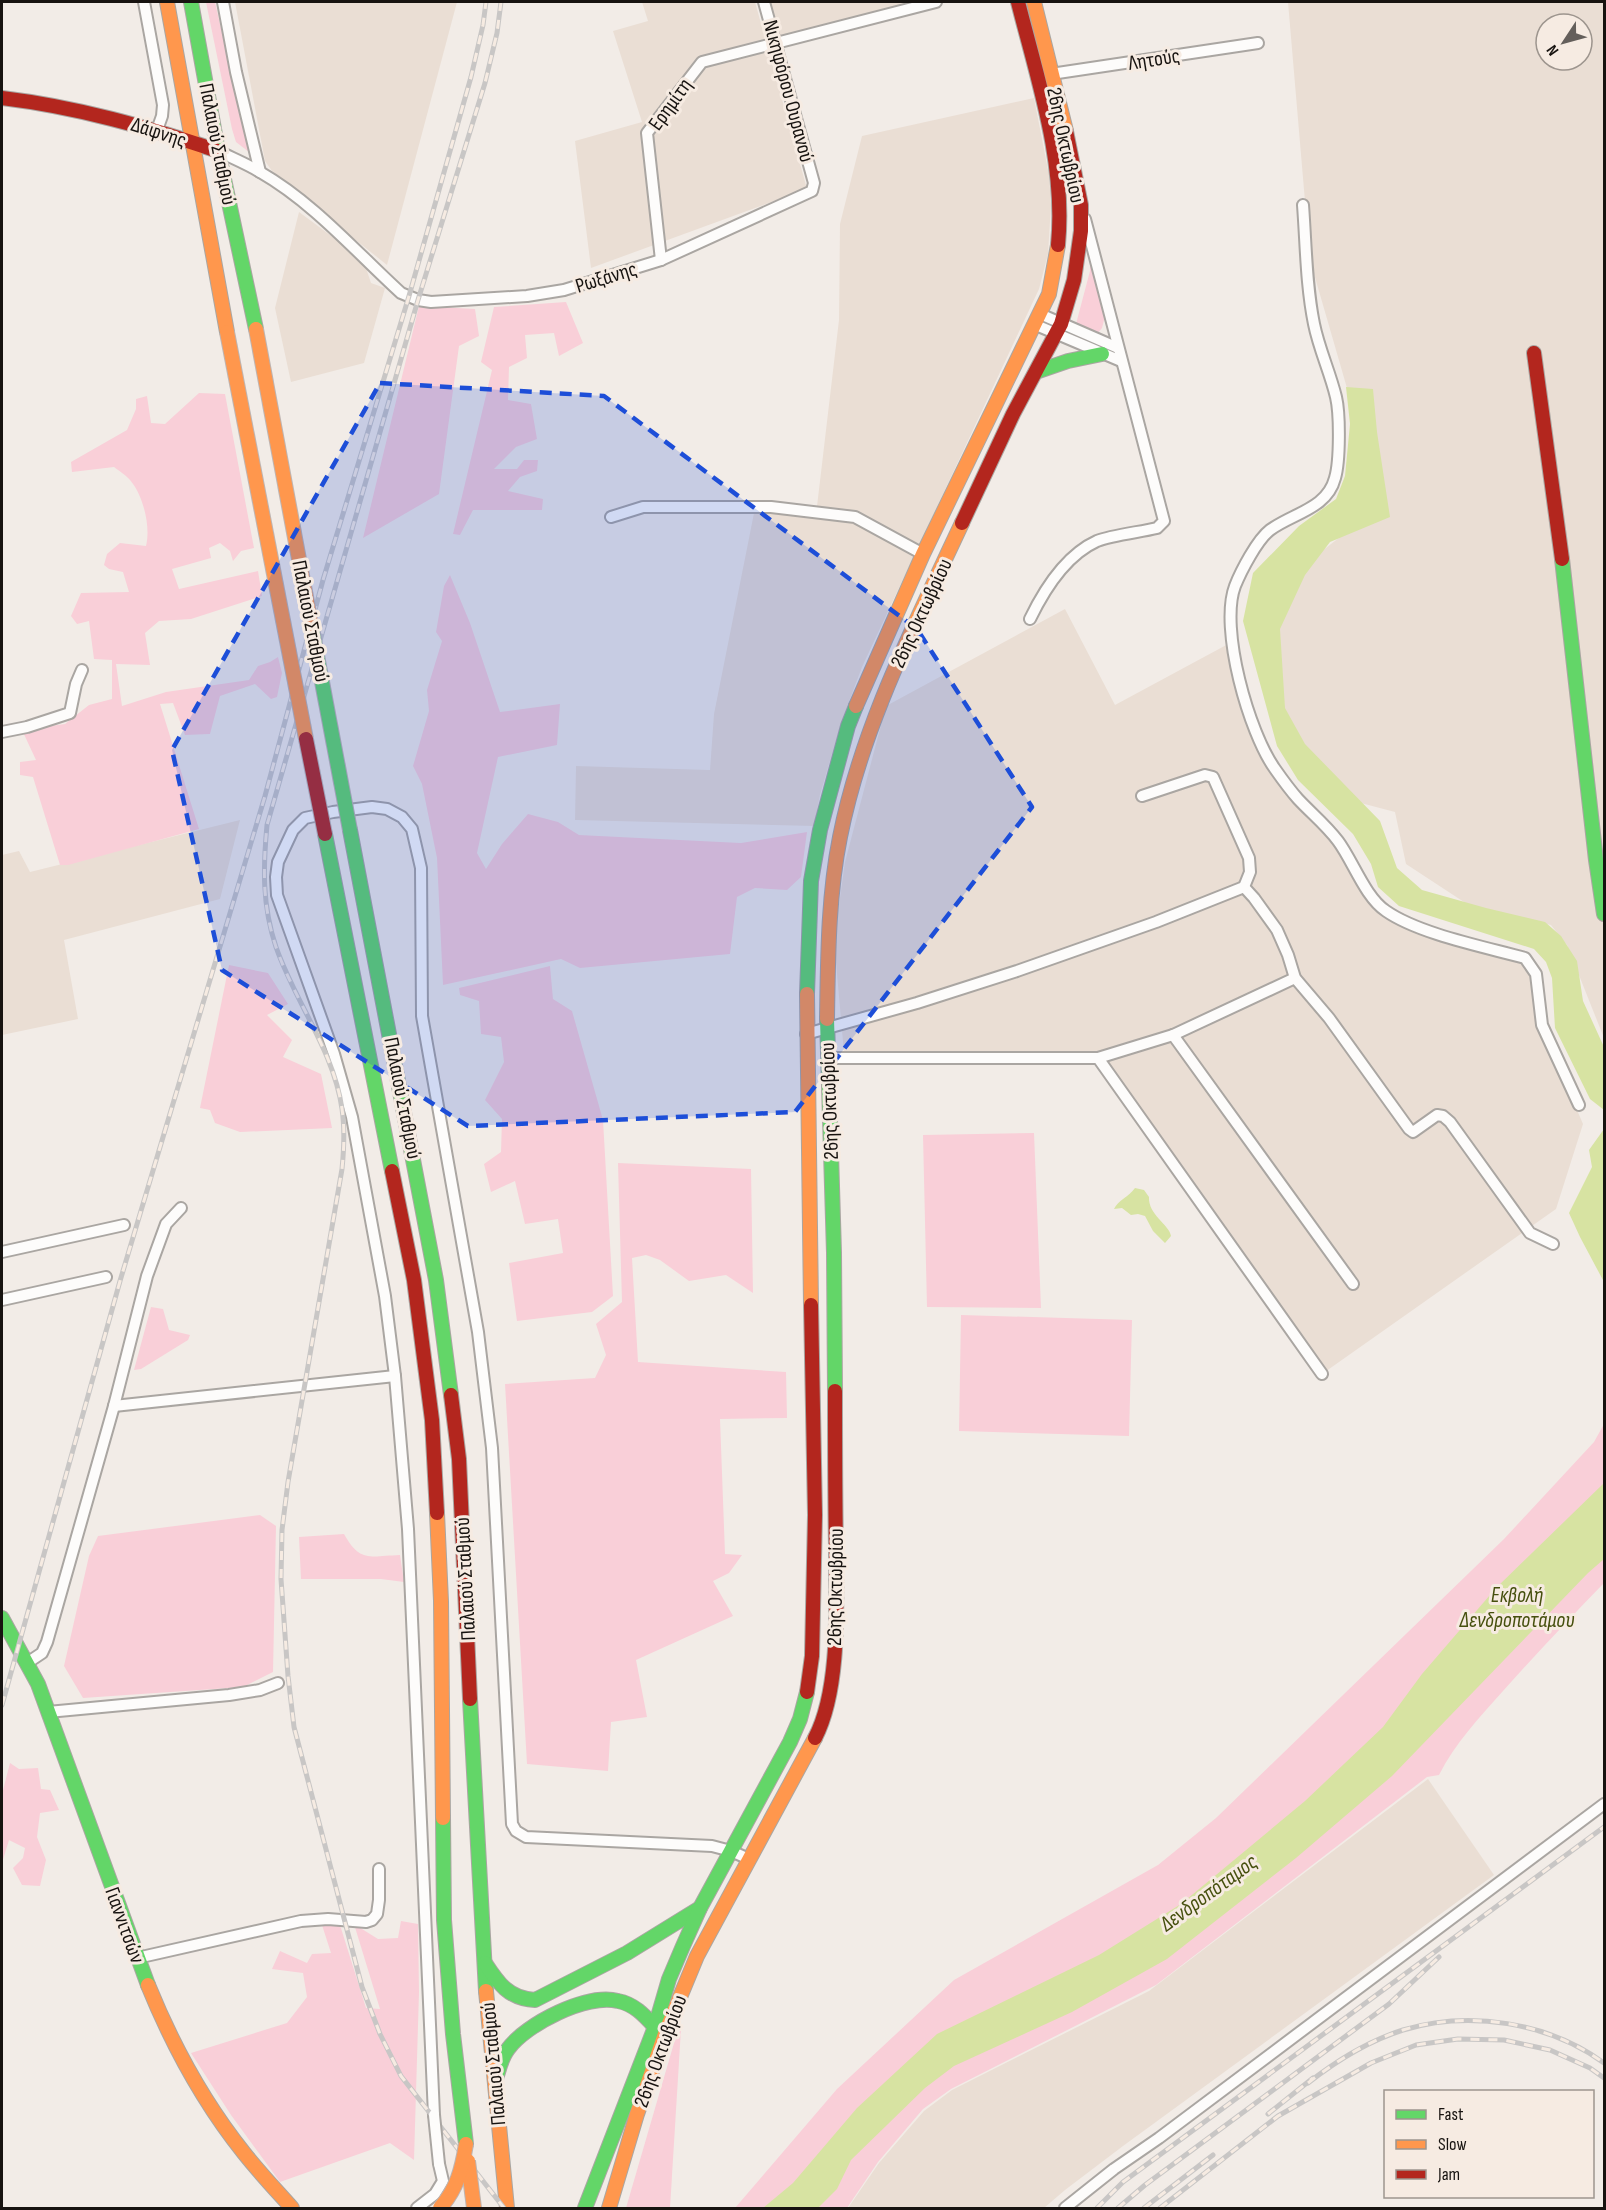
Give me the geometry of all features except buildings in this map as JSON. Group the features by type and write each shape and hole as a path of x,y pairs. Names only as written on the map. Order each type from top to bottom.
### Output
{"main road":[{"name":"Παλαιού Σταθμού","path":"167,2 227,332 414,1280 432,1420 441,1600 444,1920 466,2144"},
{"name":"Παλαιού Σταθμού","path":"191,2 436,1280 459,1459 483,1961 507,2208"},
{"name":"26ης Οκτωβρίου","path":"585,2208 655,2027 669,1979 700,1908 794,1735 806,1696 812,1656 815,1515 806,1034 811,881 819,830 848,726 923,554 1049,294 1057,258 1059,203 1056,170 1046,117 1018,2"},
{"name":"26ης Οκτωβρίου","path":"612,2205 637,2114 676,2005 697,1956 821,1726 829,1697 834,1670 836,1616 834,1253 827,1028 830,910 840,836 852,787 868,736 892,674 1013,414 1059,329 1074,280 1081,231 1081,205 1075,169 1034,2"},
{"name":"Δάφνης","path":"2,98 64,105 156,130 218,151"},
{"path":"1534,353 1570,620 1596,860 1605,914"},
{"path":"1035,372 1068,361 1102,354"},
{"name":"Γιαννιτσών","path":"2,1618 38,1684 137,1958 162,2019 197,2084 244,2153 292,2208"},
{"path":"483,1961 505,1992 520,2000 535,2000 627,1953 700,1908"},
{"path":"494,2086 500,2065 510,2046 538,2025 584,2002 602,1999 624,2002 643,2012 655,2027"},
{"path":"440,2208 458,2185 466,2144"},
{"path":"466,2144 474,2208"}],"street":[{"path":"144,2 163,105 162,116 156,130"},
{"path":"223,2 236,72 260,172"},
{"name":"Νικηφόρου Ουρανού","path":"764,2 813,181"},
{"name":"Ερημίτη","path":"661,260 647,133 702,62 936,2"},
{"name":"Λητούς","path":"1051,74 1258,43"},
{"name":"Δάφνης","path":"218,151 260,172 302,202 383,276"},
{"name":"Ρωξάνης","path":"383,276 401,293 418,300 431,302 471,301 564,290 661,260 809,193 813,189 813,181"},
{"path":"1030,619 1044,591 1059,572 1085,549 1097,541 1157,528 1162,524 1163,518 1081,205"},
{"path":"1303,205 1314,325 1337,400 1338,450 1335,479 1328,492 1314,507 1268,531 1249,559 1235,587 1230,604 1230,619 1234,651 1246,702 1258,738 1273,766 1297,797 1337,839 1374,899 1383,909 1399,920 1420,928 1526,958 1536,974 1542,1025 1579,1105"},
{"path":"1038,320 1118,348"},
{"path":"1059,329 1102,354 1121,361"},
{"path":"611,517 643,507 771,507 855,517 923,554"},
{"path":"2,732 27,727 70,713 76,684 82,670"},
{"path":"806,1034 917,1003 1017,971 1156,922 1244,886 1250,872 1249,858 1213,777 1205,776 1142,796"},
{"path":"417,2208 435,2194 443,2181 434,2115 408,1529 395,1376 385,1296 352,1117 334,1054 277,895 278,862 293,830 305,818 372,807 387,809 402,817 412,829 421,868 422,1016 478,1332 492,1448 512,1824 516,1831 526,1837 712,1846 749,1859"},
{"path":"1244,886 1277,930 1295,978 1329,1017 1409,1130 1413,1132 1437,1115 1443,1116 1450,1122 1530,1233 1553,1244"},
{"path":"829,1058 1098,1058 1173,1035 1295,978"},
{"path":"1173,1035 1353,1284"},
{"path":"1098,1058 1322,1374"},
{"path":"27,1663 42,1653 47,1642 114,1406 147,1276 166,1224 181,1208"},
{"path":"2,1252 124,1225"},
{"path":"2,1300 106,1277"},
{"path":"114,1406 395,1376"},
{"path":"48,1712 229,1695 278,1683"},
{"path":"1065,2208 1114,2169 1159,2138 1605,1804"},
{"path":"137,1958 301,1921 328,1919 366,1922 372,1920 377,1914 379,1869"}],"highlighted area":[{"path":"380,383 604,396 917,629 1032,807 795,1112 468,1126 222,970 172,750"}],"shaded area":[{"path":"206,2 215,2 249,152 236,142 232,129"},
{"path":"235,2 457,2 387,265 298,194 272,171 265,161"},
{"path":"642,2 755,2 807,189 591,268 575,141 642,122 613,31 648,21"},
{"path":"764,2 925,2 775,43"},
{"path":"1288,2 1604,2 1604,1038 1567,945 1551,925 1467,904 1406,864 1395,812 1338,797 1302,753 1275,695 1265,617 1308,562 1363,519 1349,395 1310,260"},
{"path":"1034,98 1049,175 1051,205 1048,254 1039,289 862,667 841,723 820,795 814,826 575,820 576,766 710,770 714,714 755,508 816,515 839,320 840,224 862,136"},
{"path":"299,212 365,265 371,283 385,288 364,363 291,382 275,308"},
{"path":"1090,262 1093,262 1105,316 1102,328 1097,334 1076,324 1090,271"},
{"path":"566,302 583,343 559,356 554,333 525,335 527,358 509,367 508,400 531,404 537,439 516,447 494,469 517,469 524,460 538,460 537,471 520,477 508,491 543,499 542,510 473,510 460,535 453,534 492,370 481,362 494,307"},
{"path":"419,306 475,309 479,336 459,346 439,494 363,538"},
{"path":"199,393 225,394 254,548 241,551 233,561 230,551 220,543 209,548 211,558 172,569 179,589 258,571 262,596 191,619 159,621 145,633 150,665 116,664 122,706 166,692 249,680 258,666 278,657 282,673 277,697 271,699 255,684 220,696 210,734 185,735 173,703 160,704 199,829 68,865 60,865 33,777 20,775 20,762 36,760 22,730 65,724 89,705 112,699 112,660 94,659 89,621 77,624 71,616 81,593 129,592 123,572 109,569 104,565 107,554 120,543 146,546 147,538 147,520 142,502 135,486 128,478 114,467 72,472 71,462 127,430 136,409 136,399 147,396 151,423 165,424"},
{"path":"450,575 470,623 500,712 560,704 557,745 498,757 477,853 486,869 502,844 528,814 558,822 579,835 741,843 807,832 801,877 787,890 755,888 737,897 730,954 580,968 561,959 443,985 437,858 422,784 413,766 429,711 427,690 442,641 436,632 444,586"},
{"path":"1065,609 1115,705 1230,643 1252,730 1375,899 1408,925 1506,951 1525,965 1537,994 1556,1061 1583,1124 1556,1209 1322,1374 1098,1058 844,1053 834,940 845,862 886,706"},
{"path":"240,820 220,899 64,940 78,1019 2,1035 2,855 19,851 30,872"},
{"path":"229,965 268,973 288,1004 267,1015 292,1040 283,1057 321,1074 332,1128 240,1132 215,1123 210,1110 200,1108"},
{"path":"550,966 553,999 572,1011 603,1120 613,1296 592,1312 517,1321 509,1263 563,1253 558,1219 525,1224 515,1181 491,1192 484,1164 501,1152 502,1119 485,1100 504,1062 501,1037 481,1034 479,1001 460,995 459,988"},
{"path":"1034,1133 1041,1308 927,1307 923,1135"},
{"path":"618,1163 751,1169 753,1293 726,1275 689,1281 660,1260 646,1255 632,1258 638,1362 786,1372 787,1418 720,1419 725,1554 742,1555 729,1573 713,1581 733,1616 636,1660 647,1717 611,1722 608,1771 527,1764 505,1384 595,1378 606,1355 596,1324 622,1302"},
{"path":"151,1307 163,1309 169,1330 190,1335 188,1340 141,1369 134,1370"},
{"path":"961,1315 1132,1320 1129,1436 959,1431"},
{"path":"1604,1424 1604,1583 1476,1721 1452,1752 1439,1775 1427,1777 1156,1985 951,2089 923,2109 878,2162 847,2208 735,2208 837,2089 954,1980 1158,1865 1216,1818 1504,1539 1594,1442"},
{"path":"260,1515 276,1526 273,1672 243,1687 83,1698 64,1666 89,1556 98,1536"},
{"path":"344,1534 355,1550 361,1554 367,1556 400,1555 404,1582 381,1579 301,1579 299,1537"},
{"path":"10,1763 19,1769 38,1768 41,1789 50,1790 59,1810 40,1813 37,1837 46,1860 40,1886 22,1885 13,1868 23,1858 25,1848 9,1840 2,1863 2,1794"},
{"path":"1428,1779 1494,1875 1123,2146 1044,2208 848,2208 879,2163 924,2111 952,2090 1149,1991"},
{"path":"401,1921 418,1924 419,1992 414,2160 390,2143 280,2182 231,2115 191,2053 287,2023 307,1997 303,1973 272,1969 280,1951 307,1963 312,1954 331,1953 322,1925 340,1925 366,2008 380,2009 354,1924 378,1939 398,1938"},
{"path":"681,2029 670,2208 626,2208 674,2043"}],"water":[{"path":"1346,387 1373,389 1390,517 1330,542 1305,575 1280,629 1285,708 1305,744 1380,821 1397,868 1422,890 1545,922 1561,936 1577,961 1583,1001 1604,1047 1604,1110 1590,1099 1555,1028 1552,978 1546,962 1534,949 1399,906 1378,887 1371,864 1353,834 1298,780 1277,746 1243,621 1253,573 1299,526 1336,499 1345,476 1350,424"},
{"path":"1604,1129 1604,1282 1569,1213 1592,1167 1589,1150"},
{"path":"1135,1188 1144,1190 1155,1214 1167,1227 1171,1236 1165,1243 1153,1231 1145,1216 1131,1215 1122,1208 1114,1209"},
{"name":"Εκβολή Δενδροποτάμου","path":"1604,1483 1604,1559 1392,1776 1296,1858 1167,1959 1072,2012 954,2066 925,2088 851,2160 837,2189 818,2208 763,2208 793,2183 857,2108 937,2034 1099,1955 1181,1904 1305,1801 1383,1727 1422,1674 1496,1588"}],"railway":[{"path":"2,1705 120,1281 265,796 323,580 409,296 471,77 486,2"},
{"path":"501,2 497,33 485,83 418,300 267,825 264,871 271,931 284,967 331,1067 338,1088 344,1132 342,1169 288,1482 282,1530 281,1579 294,1727 362,1987 380,2034 401,2076 504,2208"},
{"path":"1097,2208 1123,2182 1604,1827"},
{"path":"1118,2208 1145,2185 1389,2004 1439,1957"},
{"path":"1308,2083 1341,2059 1377,2040 1403,2030 1454,2021 1481,2021 1533,2029 1582,2049 1604,2063"},
{"path":"1160,2208 1278,2116 1371,2063 1416,2045 1458,2039 1504,2040 1550,2050 1590,2068 1604,2078"},
{"path":"1268,2114 1313,2078"},
{"path":"1144,2208 1213,2155"}],"traffic: fast":[{"path":"191,2 218,151 256,329"},
{"path":"1036,372 1068,361 1102,354"},
{"path":"1562,559 1604,914"},
{"path":"312,629 350,830"},
{"path":"807,994 811,881 820,830 848,726 856,706"},
{"path":"350,830 436,1280 451,1395"},
{"path":"325,834 392,1171"},
{"path":"827,1019 834,1253 835,1391"},
{"path":"2,1618 38,1684 148,1985"},
{"path":"585,2208 655,2027 669,1979 683,1946 700,1908 790,1742 800,1719 807,1692"},
{"path":"470,1699 486,1991"},
{"path":"443,1818 444,1920 453,2034 466,2144"},
{"path":"485,1963 505,1989 518,1997 535,2000 627,1953 700,1908"},
{"path":"496,2079 504,2056 517,2039 543,2021 574,2006 605,2000 624,2002 647,2018 655,2027"}],"traffic: slow":[{"path":"167,2 227,332"},
{"path":"1034,2 1066,131"},
{"path":"856,706 923,554 1049,294 1058,245"},
{"path":"256,329 312,629"},
{"path":"227,332 306,739"},
{"path":"827,1019 829,928 833,882 840,837 850,796 862,755 892,676 962,523"},
{"path":"807,994 811,1305"},
{"path":"437,1513 441,1601 443,1818"},
{"path":"609,2208 637,2114 666,2031 697,1956 815,1738"},
{"path":"148,1985 178,2051 202,2093 229,2134 292,2208"},
{"path":"486,1991 507,2208"},
{"path":"440,2208 451,2194 458,2178 466,2144"},
{"path":"468,2161 474,2208"}],"traffic: jam":[{"path":"1018,2 1042,92 1054,153 1058,184 1058,245"},
{"path":"2,98 112,119 218,151"},
{"path":"962,523 1013,414 1061,324 1074,280 1081,231 1081,205 1066,131"},
{"path":"1534,353 1562,559"},
{"path":"306,739 325,834"},
{"path":"392,1171 414,1280 432,1420 437,1513"},
{"path":"807,1692 812,1656 815,1515 811,1305"},
{"path":"815,1738 829,1695 835,1645 835,1391"},
{"path":"451,1395 459,1459 470,1699"}],"water label":[{"name":"Δενδροπόταμος","path":"1208,1892"}]}
